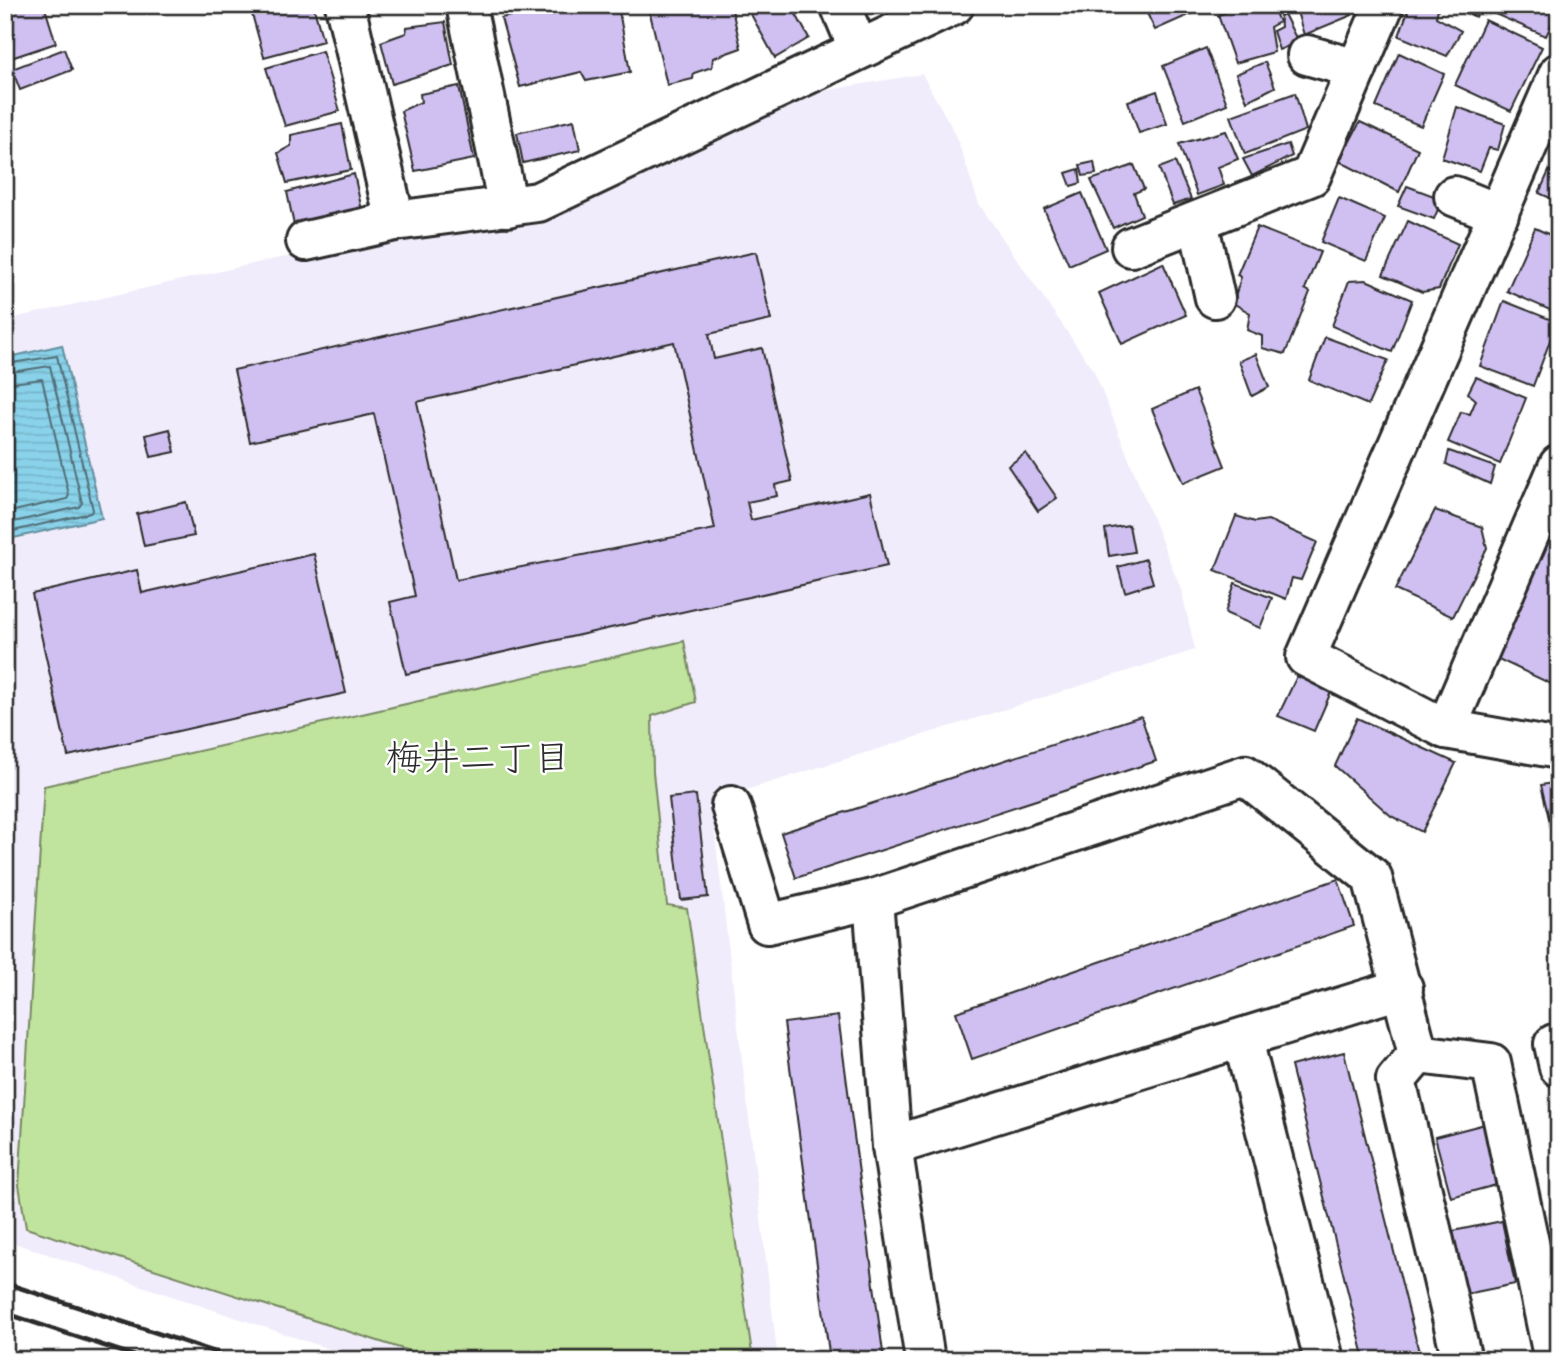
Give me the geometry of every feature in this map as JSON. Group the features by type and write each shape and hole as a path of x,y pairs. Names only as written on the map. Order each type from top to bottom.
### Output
{"street":[{"path":"345,5 395,221"},
{"path":"466,5 508,207"},
{"path":"840,5 858,48"},
{"path":"306,241 395,221 538,202 858,48 954,5"},
{"path":"1131,247 1311,176 1384,5"},
{"path":"1307,55 1357,69"},
{"path":"1559,73 1306,657 1447,729 1559,750"},
{"path":"1454,196 1499,215"},
{"path":"1198,221 1215,298"},
{"path":"1447,729 1559,465"},
{"path":"731,806 767,924 873,899 1245,775 1372,877 1418,1054"},
{"path":"873,899 892,1146 925,1360"},
{"path":"892,1146 1243,1040 1402,988"},
{"path":"1243,1040 1324,1360"},
{"path":"1418,1054 1396,1080 1462,1360"},
{"path":"1418,1054 1491,1063 1554,1360"}],"shaded area":[{"path":"922,74 956,135 979,204 1094,371 1182,592 1195,650 711,801 778,1360 362,1360 5,1240 5,852 11,613 5,612 5,320 274,259 526,214 822,91"}],"green space":[{"path":"684,641 696,702 652,716 653,772 667,905 687,908 753,1360 437,1360 26,1228 19,1185 44,786"}],"water":[{"path":"62,345 102,518 5,540 5,358"}],"building":[{"path":"5,5 44,5 56,43 5,60"},
{"path":"313,5 323,41 264,57 250,7"},
{"path":"600,5 618,5 630,72 586,81 581,72 520,87 501,18 550,7 554,13"},
{"path":"648,5 731,5 741,48 713,58 712,67 694,73 693,79 667,85"},
{"path":"755,5 791,5 809,38 775,58 748,9"},
{"path":"1143,5 1211,5 1155,30"},
{"path":"1246,5 1272,5 1279,22 1270,27 1274,52 1235,63 1218,15"},
{"path":"1295,5 1351,5 1352,15 1304,35"},
{"path":"1410,5 1439,5 1436,17 1461,31 1447,56 1399,36"},
{"path":"1448,5 1481,5 1476,17"},
{"path":"1490,5 1559,5 1559,9 1546,36 1488,11"},
{"path":"1284,14 1298,42 1279,50 1273,31 1281,27 1280,16"},
{"path":"1485,20 1542,47 1511,111 1455,85"},
{"path":"445,22 453,65 392,84 381,42 406,33 407,27"},
{"path":"1206,48 1227,104 1185,121 1163,66"},
{"path":"64,49 72,70 20,90 12,69"},
{"path":"322,51 340,111 285,126 266,68"},
{"path":"1399,53 1444,74 1421,126 1376,107"},
{"path":"1265,62 1275,87 1247,101 1236,74"},
{"path":"459,86 474,159 415,171 401,111 421,102 420,94"},
{"path":"1157,91 1167,124 1139,133 1128,101"},
{"path":"1295,93 1306,130 1245,154 1231,116"},
{"path":"1457,107 1505,124 1498,150 1489,148 1480,171 1442,158"},
{"path":"574,120 580,150 523,163 517,133"},
{"path":"1360,122 1418,149 1399,192 1335,159 1340,144 1348,145"},
{"path":"342,124 351,170 287,183 278,153 291,146 291,135"},
{"path":"1226,131 1238,159 1218,167 1224,185 1197,195 1179,144"},
{"path":"1288,144 1292,156 1252,176 1243,159"},
{"path":"1094,162 1096,174 1083,176 1080,165"},
{"path":"1175,162 1191,199 1173,205 1159,168"},
{"path":"1559,164 1559,202 1539,193 1549,171 1555,172"},
{"path":"1134,165 1144,189 1134,193 1142,215 1113,228 1091,180"},
{"path":"1079,169 1081,183 1071,186 1066,173"},
{"path":"354,174 363,215 295,230 287,192"},
{"path":"1407,186 1442,199 1434,219 1398,206"},
{"path":"1082,193 1106,249 1069,265 1044,209"},
{"path":"1339,198 1385,218 1366,261 1321,242"},
{"path":"1408,221 1458,244 1439,289 1422,292 1383,275"},
{"path":"1257,227 1320,252 1305,289 1310,292 1285,354 1262,348 1262,336 1247,330 1250,313 1233,303 1241,277 1237,275"},
{"path":"1535,228 1559,239 1559,314 1507,291"},
{"path":"756,252 771,320 709,334 714,359 762,348 792,481 775,485 777,496 747,502 751,520 870,493 887,566 406,674 390,602 415,596 374,414 250,442 234,370","holes":["674,342 715,529 456,580 417,402"]},
{"path":"1163,263 1186,315 1122,344 1099,293"},
{"path":"1366,280 1412,300 1392,352 1332,326 1349,281"},
{"path":"1504,301 1557,322 1533,386 1480,366"},
{"path":"1325,337 1388,360 1368,405 1309,380"},
{"path":"1256,354 1269,387 1252,396 1239,361"},
{"path":"1476,377 1526,398 1500,464 1448,442 1461,412 1470,414 1476,400 1468,393"},
{"path":"1195,390 1225,466 1183,483 1152,409"},
{"path":"170,429 175,452 151,457 146,435"},
{"path":"1449,451 1495,467 1490,484 1446,464"},
{"path":"1026,453 1057,498 1038,511 1008,466"},
{"path":"186,502 194,536 144,546 137,514"},
{"path":"1559,507 1559,667 1551,684 1494,657"},
{"path":"1435,510 1482,527 1487,548 1453,617 1395,590"},
{"path":"1236,516 1255,522 1268,520 1317,542 1301,580 1292,578 1286,599 1215,570"},
{"path":"1129,525 1134,552 1109,556 1105,529"},
{"path":"314,554 346,693 68,756 32,594 137,570 142,593"},
{"path":"1146,559 1153,583 1125,592 1118,567"},
{"path":"1235,583 1272,598 1260,628 1225,613"},
{"path":"1297,676 1331,692 1314,731 1278,716"},
{"path":"1141,716 1156,761 796,878 781,833"},
{"path":"1357,718 1456,763 1422,832 1391,816 1335,766"},
{"path":"1559,782 1559,834 1553,835 1541,785"},
{"path":"696,795 708,897 681,900 669,798"},
{"path":"1338,879 1354,926 972,1059 956,1012"},
{"path":"838,1016 884,1360 830,1360 784,1023"},
{"path":"1344,1052 1421,1360 1365,1360 1291,1066"},
{"path":"1485,1124 1500,1184 1451,1197 1435,1137"},
{"path":"1502,1221 1515,1284 1466,1294 1453,1231"}],"railway":[{"path":"5,1283 239,1360"},
{"path":"5,1313 147,1360"}],"district":[{"name":"梅井二丁目","path":"478,757"}]}
